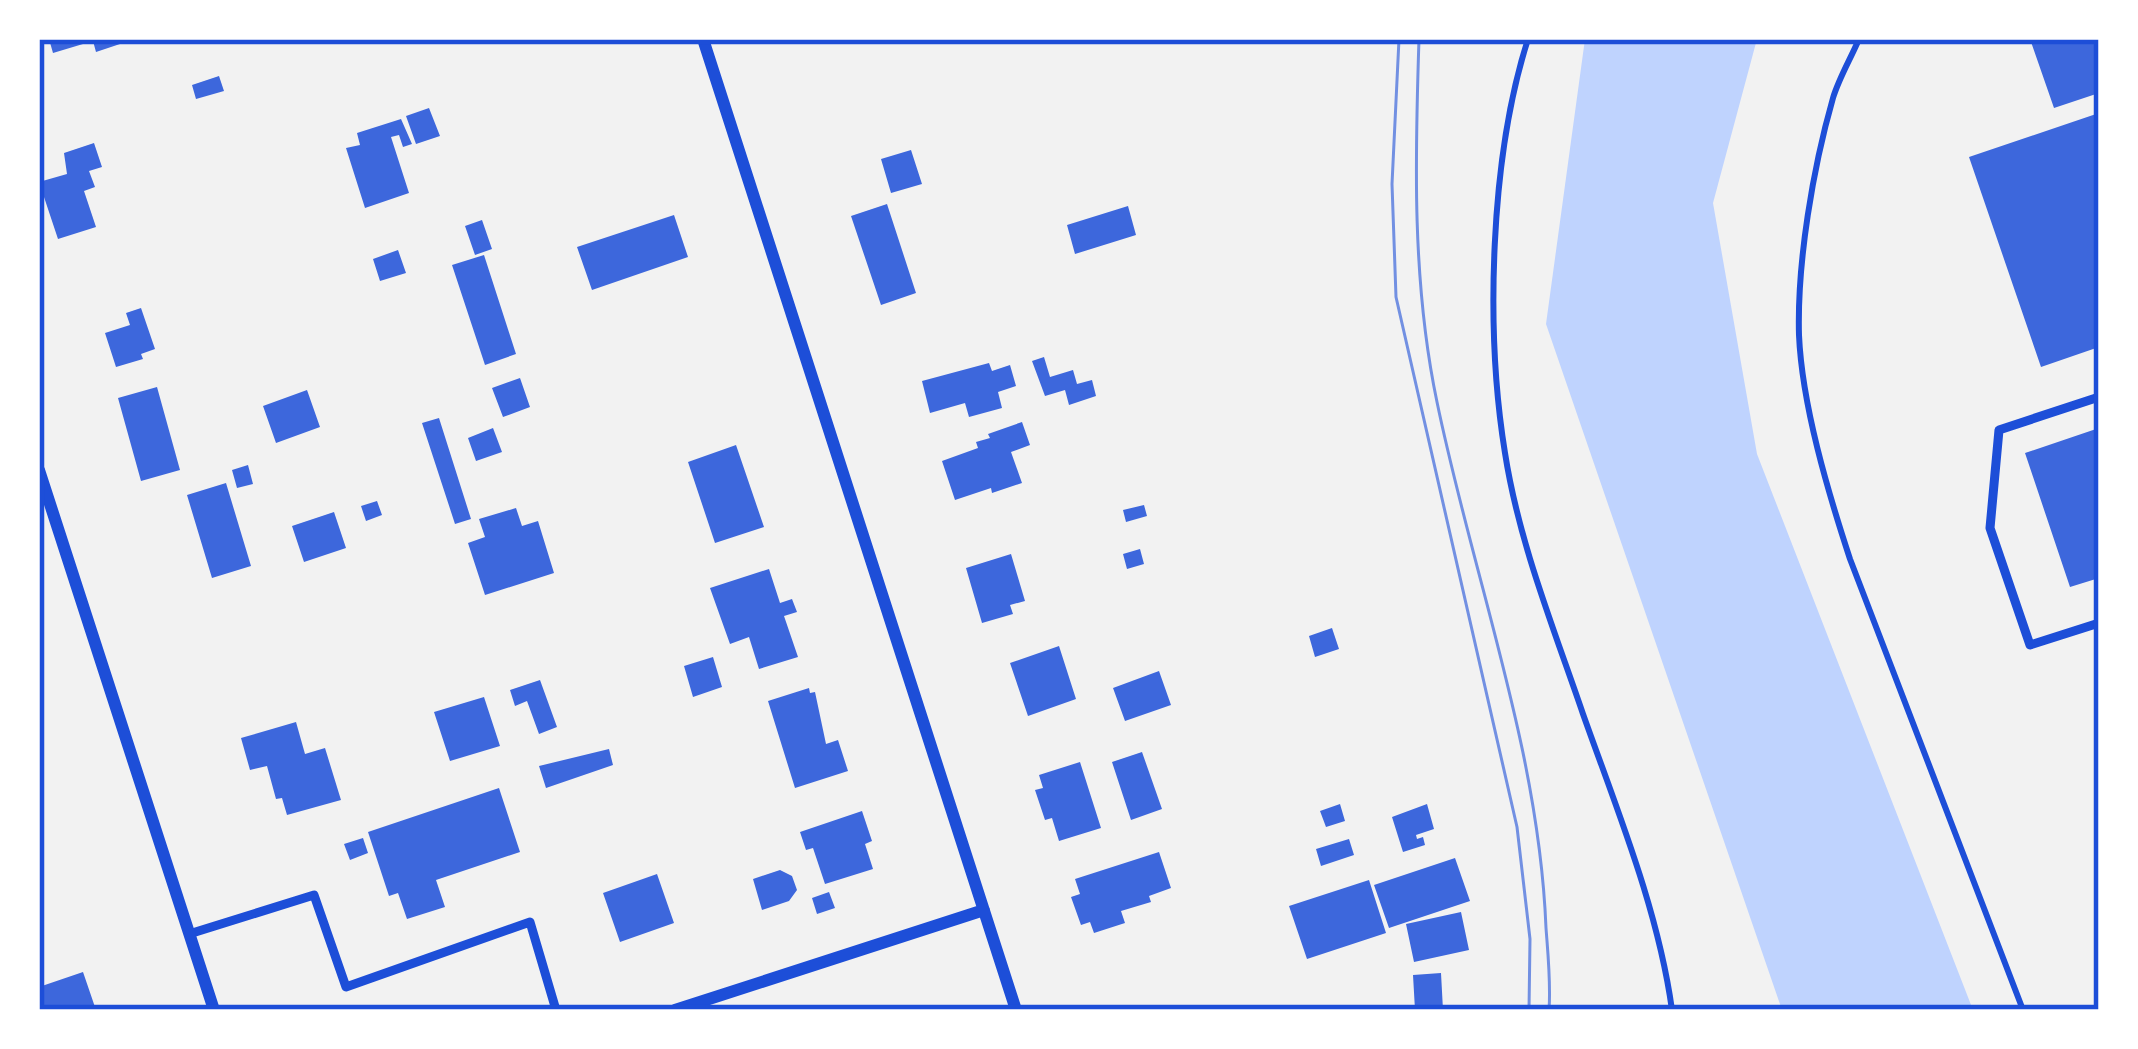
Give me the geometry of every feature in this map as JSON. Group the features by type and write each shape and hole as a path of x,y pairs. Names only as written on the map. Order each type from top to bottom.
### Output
{"street":[{"path":"704,39 1016,1010"},
{"path":"39,470 214,1010"},
{"path":"675,1010 984,910"}],"lane":[{"path":"2099,397 2000,430 1990,528 2030,645 2099,623"},
{"path":"189,934 314,895 346,986 530,922 556,1010"}],"path":[{"path":"1528,39 1504,142 1496,226 1505,456 1534,570 1624,829 1672,1010"},
{"path":"1859,39 1834,96 1807,225 1799,335 1810,402 1827,488 1850,559 2023,1010"}],"water":[{"path":"1585,39 1757,39 1713,203 1757,454 1973,1010 1782,1010 1546,324"}],"building":[{"path":"49,39 119,39 120,44 96,52 93,41 53,53"},
{"path":"2030,39 2099,39 2099,93 2054,108"},
{"path":"219,76 224,91 196,99 192,85"},
{"path":"429,108 440,136 416,144 406,116"},
{"path":"2099,113 2099,347 2041,367 1969,157"},
{"path":"401,119 412,144 403,147 399,135 391,137 409,193 365,208 346,148 360,145 357,133"},
{"path":"94,143 102,167 89,171 95,187 84,191 96,227 58,239 39,182 67,174 64,153"},
{"path":"911,150 922,184 891,193 881,159"},
{"path":"887,204 916,293 881,305 851,216"},
{"path":"1128,206 1136,235 1075,254 1067,225"},
{"path":"674,215 688,257 592,290 577,247"},
{"path":"482,220 492,249 475,255 465,226"},
{"path":"398,250 406,273 380,281 373,259"},
{"path":"484,255 516,354 485,365 452,265"},
{"path":"141,308 155,349 141,354 143,359 116,367 105,333 130,325 126,313"},
{"path":"1044,357 1050,377 1073,370 1077,384 1092,380 1096,396 1069,405 1065,390 1045,396 1032,361"},
{"path":"989,363 992,371 1010,365 1016,386 998,392 1002,408 969,417 965,403 930,413 922,381"},
{"path":"520,378 530,407 503,417 492,388"},
{"path":"157,387 180,470 141,481 118,398"},
{"path":"307,390 320,427 276,443 263,406"},
{"path":"439,418 471,519 455,524 422,423"},
{"path":"1022,422 1030,445 1011,452 1022,483 955,500 942,461 978,448 976,442 990,438 988,434"},
{"path":"493,428 502,452 476,461 468,438"},
{"path":"2099,428 2099,578 2070,587 2025,453"},
{"path":"736,445 764,527 715,543 688,462"},
{"path":"248,465 253,484 237,488 232,470"},
{"path":"226,483 251,566 212,578 187,495"},
{"path":"377,501 382,515 366,521 361,506"},
{"path":"1144,505 1147,516 1126,522 1123,510"},
{"path":"516,508 522,526 538,521 554,573 485,595 468,543 485,537 479,519"},
{"path":"334,512 346,548 304,562 292,526"},
{"path":"1140,549 1144,564 1127,569 1123,554"},
{"path":"1011,554 1025,601 1010,605 1013,614 982,623 966,568"},
{"path":"769,569 780,603 792,599 797,612 784,616 798,657 759,669 749,637 730,644 710,588"},
{"path":"1332,628 1339,649 1315,657 1309,636"},
{"path":"1059,646 1076,699 1028,716 1010,663"},
{"path":"713,657 722,687 693,697 684,666"},
{"path":"1159,671 1171,705 1125,721 1113,688"},
{"path":"540,680 557,727 539,734 527,701 515,706 510,690"},
{"path":"809,688 810,693 815,692 826,744 838,740 848,771 795,788 768,701"},
{"path":"484,697 500,746 450,761 434,712"},
{"path":"296,722 305,754 325,748 341,800 287,815 282,798 276,799 267,766 250,770 241,738"},
{"path":"609,749 613,765 546,788 539,766"},
{"path":"1142,752 1162,809 1131,820 1112,762"},
{"path":"1080,762 1101,828 1059,841 1052,818 1045,820 1035,790 1043,788 1039,775"},
{"path":"499,788 520,852 436,880 445,907 407,919 398,893 389,896 368,832"},
{"path":"1340,804 1345,821 1326,827 1320,811"},
{"path":"1427,804 1434,829 1416,835 1423,837 1425,845 1403,852 1392,817"},
{"path":"862,811 872,841 865,844 873,869 825,884 813,848 806,850 800,832"},
{"path":"363,838 368,853 350,860 344,844"},
{"path":"1349,839 1354,855 1321,866 1316,849"},
{"path":"1159,852 1171,888 1149,896 1151,902 1121,911 1125,923 1094,933 1090,922 1081,925 1071,897 1080,894 1075,879"},
{"path":"1455,858 1470,901 1389,928 1374,885"},
{"path":"780,870 792,876 797,890 789,901 762,910 753,879"},
{"path":"657,874 674,923 620,942 603,893"},
{"path":"1369,880 1386,933 1307,959 1289,906"},
{"path":"829,892 835,908 817,914 812,898"},
{"path":"1461,912 1469,950 1414,962 1406,924"},
{"path":"83,972 96,1010 39,1010 39,987"},
{"path":"1441,973 1443,1010 1415,1010 1413,975"}],"tram line":[{"path":"1399,39 1392,184 1396,297 1517,827 1530,939 1529,1010"},
{"path":"1419,39 1417,221 1429,357 1531,795 1541,861 1549,1010"}]}
